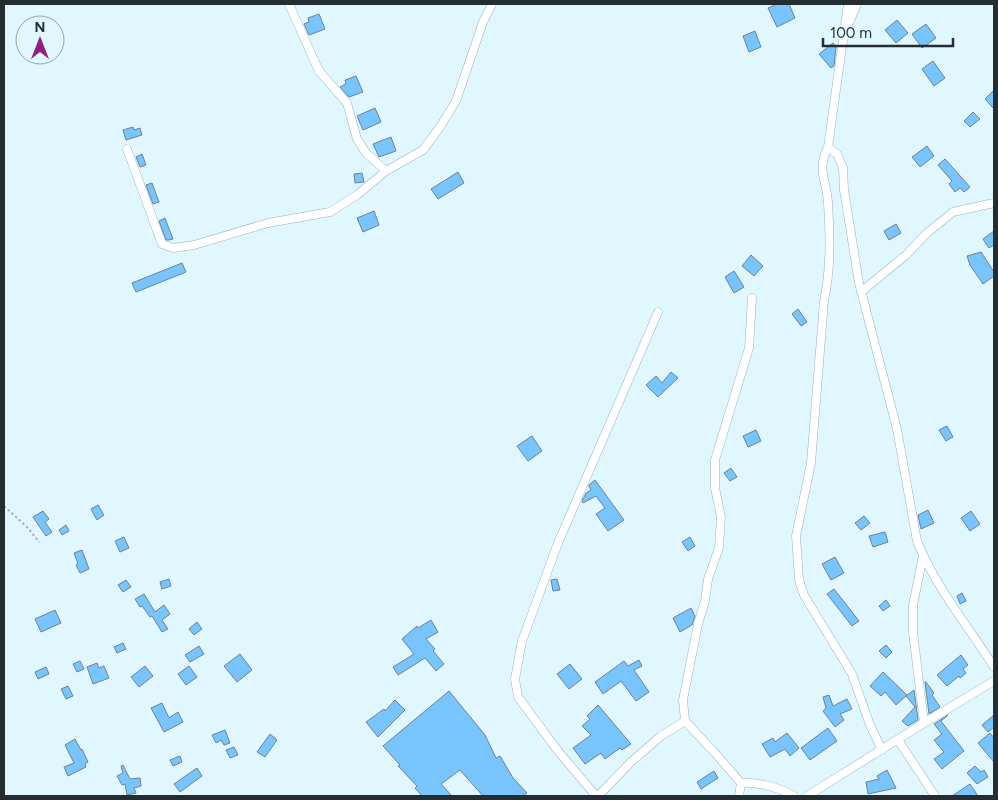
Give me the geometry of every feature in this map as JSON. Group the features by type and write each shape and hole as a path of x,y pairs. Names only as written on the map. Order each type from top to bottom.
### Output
{"street":[{"path":"288,4 319,71 347,103 357,139 366,153 386,171"},
{"path":"127,149 162,244 173,248 194,246 268,223 330,212 386,171 423,150 456,101 483,22 492,4"},
{"path":"848,4 828,147 824,155 821,171 828,200 829,277 824,301 811,463 796,536 799,580 804,595 852,674 870,725 882,750"},
{"path":"845,32 858,4"},
{"path":"828,147 837,154 843,168 844,190 861,292 897,429 917,541 923,556 994,666"},
{"path":"861,292 906,255 927,233 953,212 994,203"},
{"path":"739,796 741,783 685,721 683,700 698,624 706,601 708,579 719,548 721,517 715,488 715,460 749,348 752,298"},
{"path":"658,312 558,543 522,641 515,679 518,697 558,751 597,796 632,761 661,736 685,721"},
{"path":"923,556 913,605 913,632 924,723"},
{"path":"807,796 994,681"},
{"path":"898,740 935,796"},
{"path":"741,783 750,782 777,788 794,796"}],"path":[{"path":"4,506 28,528 39,542"}],"building":[{"path":"777,4 789,4 795,18 777,27 768,8"},
{"path":"319,14 325,29 309,35 304,24 309,22 308,18"},
{"path":"897,20 908,33 896,43 885,30"},
{"path":"926,24 936,38 922,48 912,34"},
{"path":"755,31 761,47 749,52 743,36"},
{"path":"833,43 836,47 834,66 831,68 819,54"},
{"path":"933,61 945,78 934,86 922,69"},
{"path":"356,76 363,92 349,97 340,87 346,84 345,80"},
{"path":"994,90 994,109 985,99"},
{"path":"375,108 381,122 363,130 357,116"},
{"path":"973,112 980,119 970,127 964,121"},
{"path":"133,127 134,130 140,128 142,135 126,140 123,130"},
{"path":"391,137 396,151 379,157 373,144"},
{"path":"927,146 934,156 920,167 912,157"},
{"path":"142,154 146,165 140,167 136,157"},
{"path":"945,159 970,187 964,192 960,188 955,192 949,184 952,181 938,165"},
{"path":"458,172 464,183 438,199 431,189"},
{"path":"362,173 364,182 355,183 354,174"},
{"path":"152,183 159,202 153,204 146,185"},
{"path":"374,211 379,225 363,232 357,218"},
{"path":"165,218 173,239 166,240 159,221"},
{"path":"896,224 901,233 889,240 884,231"},
{"path":"994,231 994,245 989,248 983,239"},
{"path":"981,252 994,272 994,276 983,284 970,265 967,256"},
{"path":"751,255 763,266 754,276 742,266"},
{"path":"182,263 186,272 136,292 132,283"},
{"path":"734,271 744,287 734,293 725,277"},
{"path":"798,309 807,322 801,326 792,314"},
{"path":"671,372 678,378 658,397 646,385 656,376 662,383"},
{"path":"947,426 953,437 946,441 939,430"},
{"path":"756,430 761,441 748,447 743,436"},
{"path":"532,436 542,451 528,461 517,446"},
{"path":"731,468 737,477 730,481 724,473"},
{"path":"595,480 624,520 608,531 596,514 605,508 596,496 583,503 582,501 586,493 591,490 590,484"},
{"path":"98,505 104,515 97,520 91,509"},
{"path":"928,510 934,523 921,529 918,515"},
{"path":"43,511 49,519 45,522 52,532 46,536 33,517"},
{"path":"971,511 980,524 970,531 961,518"},
{"path":"864,516 870,523 861,530 855,523"},
{"path":"66,525 69,531 62,535 59,530"},
{"path":"885,532 888,542 873,547 869,536"},
{"path":"124,537 129,548 120,552 115,541"},
{"path":"690,537 695,546 688,551 682,542"},
{"path":"82,550 89,569 80,573 76,565 78,564 74,553"},
{"path":"835,557 844,573 831,580 822,564"},
{"path":"169,579 171,586 162,589 160,582"},
{"path":"557,579 560,590 553,591 551,580"},
{"path":"126,580 131,587 123,592 118,585"},
{"path":"834,589 859,621 852,626 827,594"},
{"path":"962,593 966,601 960,604 957,596"},
{"path":"144,594 155,612 164,605 170,614 162,620 168,629 162,632 152,616 150,617 142,606 140,607 135,599"},
{"path":"886,600 890,606 883,611 879,606"},
{"path":"691,608 695,616 692,625 680,632 673,618"},
{"path":"55,610 61,623 41,632 35,619"},
{"path":"431,620 438,632 426,639 444,664 436,671 425,658 398,675 393,667 414,654 402,639 417,626 418,628"},
{"path":"197,622 202,629 194,635 189,629"},
{"path":"123,643 126,649 117,653 114,647"},
{"path":"886,645 892,652 886,658 879,651"},
{"path":"199,646 204,654 190,662 185,655"},
{"path":"240,654 252,670 237,682 224,666"},
{"path":"961,655 968,665 963,669 966,673 947,686 937,675"},
{"path":"639,660 642,666 634,670 649,692 636,701 621,681 603,694 595,682 624,661 628,666"},
{"path":"80,661 84,669 77,672 73,664"},
{"path":"97,663 99,668 104,666 109,678 93,684 87,667"},
{"path":"570,664 582,679 569,689 557,674"},
{"path":"145,666 153,676 139,687 131,677"},
{"path":"189,666 197,677 186,685 178,674"},
{"path":"46,667 49,674 38,679 35,672"},
{"path":"883,672 907,695 896,705 885,692 881,696 870,686"},
{"path":"925,682 934,693 932,695 940,707 929,714"},
{"path":"68,686 73,696 66,699 61,689"},
{"path":"914,690 918,720 908,726 902,721 915,707 906,696"},
{"path":"449,691 485,735 496,758 500,756 513,778 527,793 523,796 483,796 460,770 441,784 452,796 422,796 415,788 417,786 398,766 400,765 383,746"},
{"path":"829,695 833,706 847,699 852,709 840,714 844,720 835,727 823,711 826,708 823,697"},
{"path":"395,700 405,710 378,737 366,722 384,709 385,711"},
{"path":"162,703 169,718 178,712 183,722 164,732 151,708"},
{"path":"598,705 631,744 622,750 620,748 605,759 601,753 585,764 573,748 591,735 582,726 590,719 587,716"},
{"path":"948,715 941,721 964,751 942,769 934,759 944,752 934,740 942,734 934,724"},
{"path":"994,715 994,727 988,732 982,725"},
{"path":"828,728 837,741 810,760 801,748"},
{"path":"225,730 230,743 224,745 221,740 216,743 212,735"},
{"path":"787,733 799,748 790,756 785,749 770,757 762,744 773,738 775,742"},
{"path":"990,733 994,738 994,762 978,743"},
{"path":"270,734 277,740 265,757 257,752"},
{"path":"75,739 88,762 85,764 86,767 68,776 64,767 74,763 65,745"},
{"path":"234,747 238,755 230,758 226,750"},
{"path":"180,756 182,762 173,766 170,760"},
{"path":"123,765 130,779 140,778 141,786 134,788 136,793 127,795 125,784 122,785 117,776 123,773 121,766"},
{"path":"975,766 981,772 984,770 988,777 977,784 967,773"},
{"path":"197,768 202,776 180,792 174,784"},
{"path":"887,770 896,788 868,794 866,782 879,779 877,776"},
{"path":"714,771 718,778 701,789 697,782"},
{"path":"970,784 978,796 952,796"}]}
